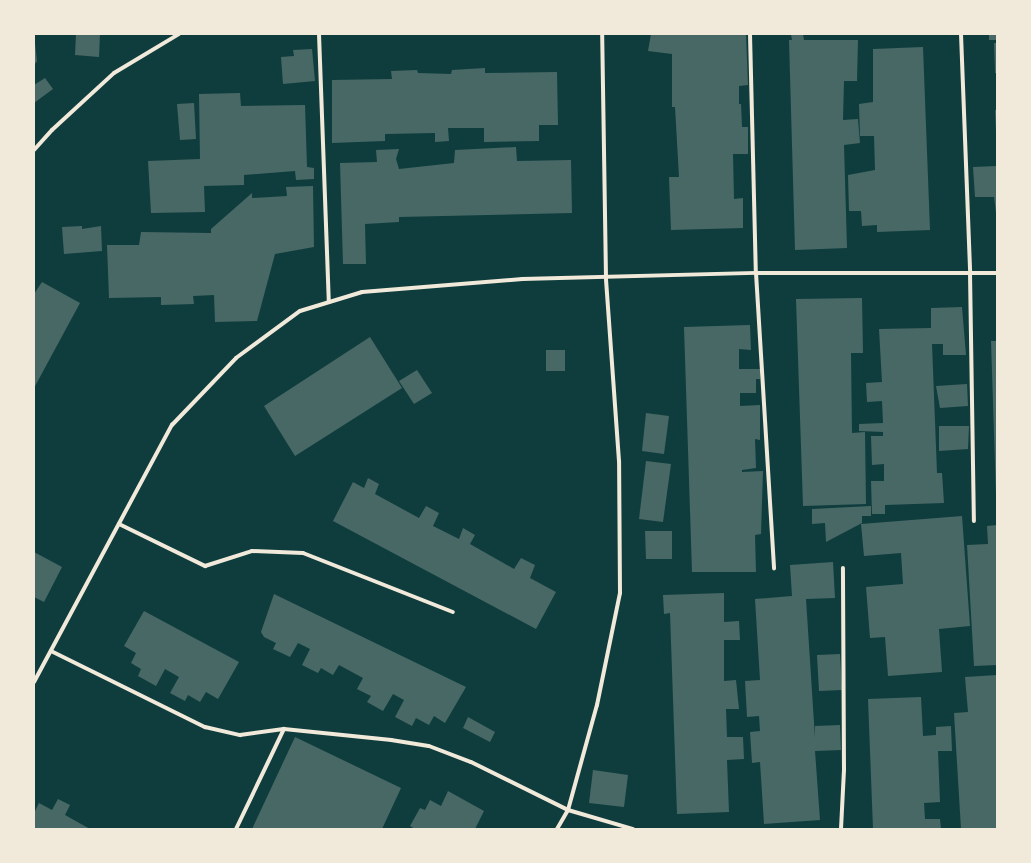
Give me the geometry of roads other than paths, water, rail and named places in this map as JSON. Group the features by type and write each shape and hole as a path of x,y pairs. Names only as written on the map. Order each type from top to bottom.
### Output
{"street":[{"path":"34,150 52,130 114,73 179,34"},
{"path":"319,34 329,302"},
{"path":"557,829 568,810 597,705 620,593 619,460 606,278 602,34"},
{"path":"750,34 756,273 774,568"},
{"path":"961,34 970,273 974,521"},
{"path":"34,682 172,425 236,358 300,311 370,291 522,279 756,273 997,273"},
{"path":"119,524 205,566 252,551 303,553 453,612"},
{"path":"840,829 844,769 843,568"},
{"path":"50,651 205,727 240,735 284,729 391,740 429,746 471,762 568,810 634,829"},
{"path":"236,829 284,729"}]}
